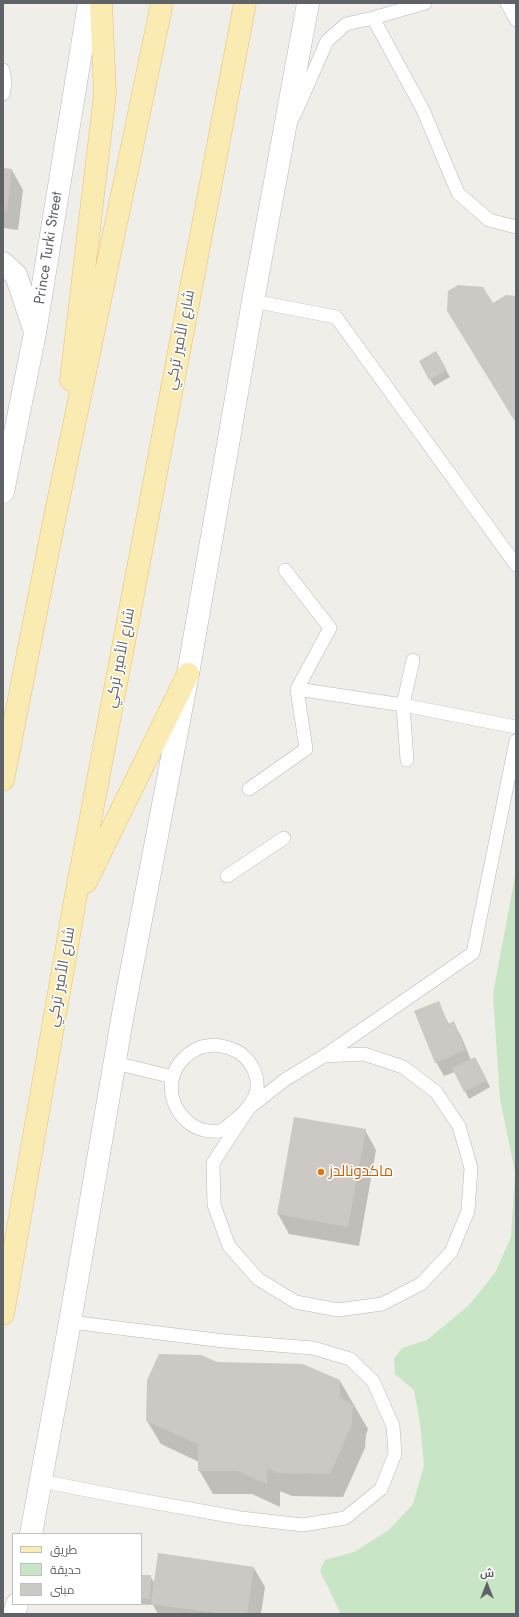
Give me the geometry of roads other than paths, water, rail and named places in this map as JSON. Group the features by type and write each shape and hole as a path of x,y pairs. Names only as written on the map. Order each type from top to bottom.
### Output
{"main road":[{"path":"54,526 104,94 101,3"},
{"path":"3,780 162,3"},
{"name":"شارع الأمير تركي","path":"3,1310 74,906 245,3"},
{"path":"74,906 188,674"}],"street":[{"name":"Prince Turki Street","path":"3,492 35,333 89,3"},
{"path":"32,1533 115,1063 188,674 253,301 285,137 308,3"},
{"path":"3,263 16,276 35,333"}],"lane":[{"path":"285,137 327,41 346,24 425,3"},
{"path":"507,3 516,20"},
{"path":"373,18 423,110 458,193 489,220 516,227"},
{"path":"3,70 5,83 3,94"},
{"path":"253,301 336,317 516,565"},
{"path":"249,789 306,749 297,689 330,628 286,570"},
{"path":"407,760 403,705 413,660"},
{"path":"297,689 403,705 516,727"},
{"path":"324,1056 364,1054 403,1067 436,1092 460,1126 471,1168 468,1211 451,1252 421,1284 382,1304 338,1310 296,1302 258,1279 229,1246 214,1205 213,1163 249,1108 258,1091 256,1076 250,1063 240,1053 228,1047 214,1045 200,1047 188,1054 178,1064 173,1077 171,1090 174,1104 182,1117 193,1126 207,1131 221,1131 249,1108 286,1079 324,1056 473,953 516,741"},
{"path":"228,876 284,838"},
{"path":"115,1063 173,1077"},
{"path":"42,1481 241,1518 302,1525 345,1518 381,1489 395,1454 393,1426 373,1381 350,1359 313,1348 224,1341 70,1322"}],"place":[{"name":"ماكدونالدز","path":"321,1172"}]}
